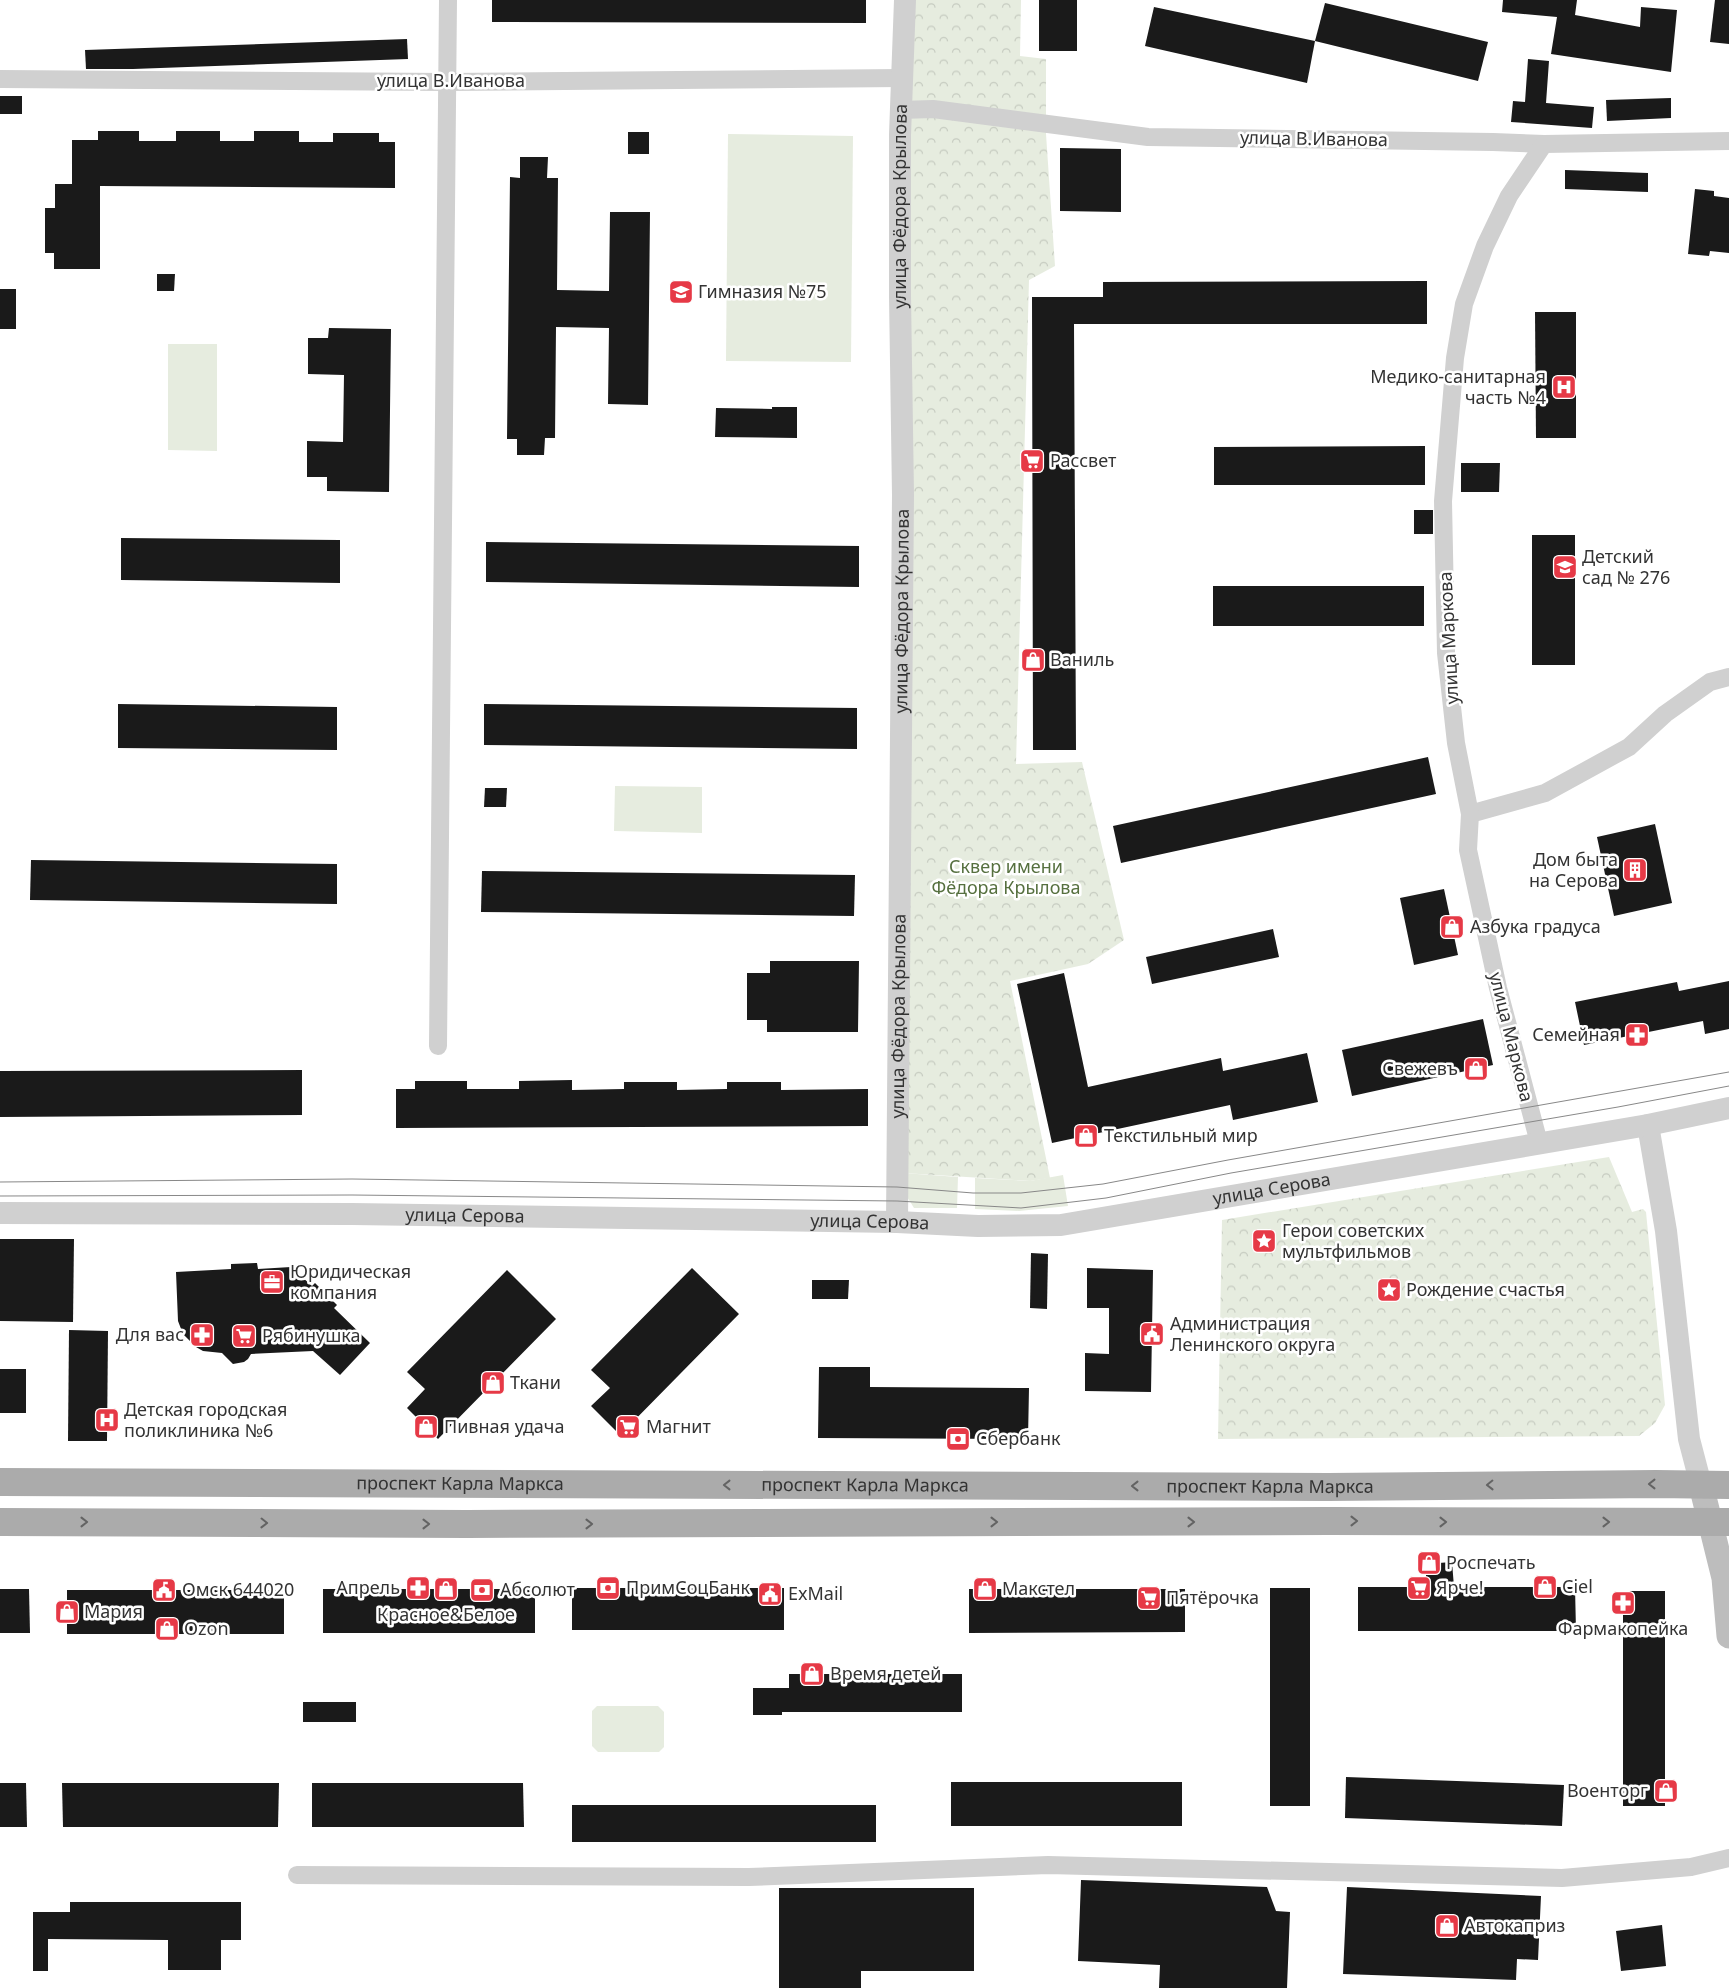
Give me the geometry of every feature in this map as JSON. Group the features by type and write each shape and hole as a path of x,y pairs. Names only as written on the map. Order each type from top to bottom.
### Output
{"main road":[{"name":"проспект Карла Маркса","path":"0,1482 1328,1487 1729,1485"},
{"path":"44,1482 44,1522"},
{"path":"236,1523 237,1483"},
{"path":"1701,1484 1720,1522 1729,1636"},
{"path":"1039,1486 1039,1522"},
{"name":"проспект Карла Маркса","path":"0,1522 467,1524 1720,1522"}],"street":[{"path":"438,1046 448,0"},
{"name":"улица Фёдора Крылова","path":"897,1222 903,495 900,296 902,78 905,0"},
{"name":"улица В.Иванова","path":"0,79 447,82 902,78"},
{"name":"улица В.Иванова","path":"902,110 933,109 1148,138 1544,144 1729,141"},
{"name":"улица Маркова","path":"1539,1143 1498,988 1468,850 1470,814 1456,743 1446,653 1443,501 1455,358 1464,304 1485,246 1509,196 1544,144"},
{"path":"1470,814 1545,793 1628,747 1665,714 1710,682 1729,677"},
{"name":"улица Серова","path":"0,1213 343,1214 897,1222 978,1226 1061,1225 1648,1125 1729,1108"},
{"path":"1648,1125 1666,1231 1690,1439 1701,1484"},
{"path":"297,1875 749,1877 1048,1864 1562,1878 1691,1867 1729,1858"}],"green space":[{"name":"Сквер имени Фёдора Крылова","path":"911,0 1021,0 1020,56 1046,59 1046,134 1055,266 1029,280 1016,764 1082,762 1124,940 1088,964 1010,981 1050,1178 1030,1181 903,1173"},
{"path":"728,134 853,136 851,362 726,361"},
{"path":"168,344 217,344 217,451 168,450"},
{"path":"615,786 702,787 702,833 614,831"},
{"path":"1609,1157 1632,1212 1643,1209 1646,1212 1665,1405 1655,1423 1639,1436 1218,1439 1222,1220"},
{"path":"903,1173 958,1177 957,1208 914,1208 906,1195"},
{"path":"1063,1175 1068,1206 1019,1211 975,1209 975,1178 1030,1181"},
{"path":"597,1706 658,1706 664,1712 664,1747 659,1752 598,1752 592,1746 592,1711"}],"building":[{"path":"492,0 866,0 866,23 492,22"},
{"path":"1039,0 1077,0 1077,51 1039,51"},
{"path":"1503,0 1577,0 1575,15 1640,27 1641,7 1677,10 1671,72 1551,54 1557,17 1502,12"},
{"path":"1715,0 1729,0 1729,44 1710,42"},
{"path":"1325,3 1488,42 1478,81 1315,41"},
{"path":"1154,7 1315,41 1307,83 1145,46"},
{"path":"407,39 408,59 86,69 85,50"},
{"path":"1528,59 1549,61 1546,103 1594,107 1592,128 1511,122 1513,101 1525,102"},
{"path":"0,96 22,96 22,114 0,114"},
{"path":"1671,98 1671,118 1607,121 1606,100"},
{"path":"98,131 139,131 139,141 176,141 176,131 220,131 220,141 254,141 254,131 299,131 299,142 333,142 333,133 379,133 379,142 395,142 395,188 100,186 100,269 54,269 54,253 45,253 45,208 55,208 55,184 72,184 72,140 98,140"},
{"path":"628,132 649,132 649,154 628,154"},
{"path":"1060,148 1121,149 1121,212 1060,211"},
{"path":"520,157 548,157 547,178 558,178 557,290 609,291 610,212 650,212 648,405 608,404 609,328 556,327 555,438 545,438 544,455 517,455 517,439 507,439 510,177 520,178"},
{"path":"1565,170 1648,173 1648,192 1565,189"},
{"path":"1695,189 1714,191 1714,196 1729,198 1729,253 1710,251 1709,256 1688,254"},
{"path":"157,274 175,274 174,291 157,291"},
{"path":"1427,281 1427,324 1074,324 1076,750 1033,750 1032,297 1103,297 1103,282"},
{"path":"0,289 16,289 16,329 0,329"},
{"path":"1535,312 1576,312 1576,438 1536,438"},
{"path":"329,328 391,329 389,492 327,491 327,477 307,477 307,441 343,442 344,375 308,374 308,338 328,338"},
{"path":"772,407 797,407 797,438 715,437 716,408 772,409"},
{"path":"1425,446 1425,485 1214,485 1214,447"},
{"path":"1461,463 1500,463 1499,492 1461,492"},
{"path":"1414,510 1433,510 1433,534 1414,534"},
{"path":"1532,535 1575,535 1575,665 1532,665"},
{"path":"121,538 340,540 340,583 121,580"},
{"path":"486,542 859,546 859,587 486,582"},
{"path":"1213,586 1424,586 1424,626 1213,626"},
{"path":"118,704 337,707 337,750 118,748"},
{"path":"484,704 857,708 857,749 484,745"},
{"path":"1428,757 1436,794 1121,863 1113,826"},
{"path":"485,788 507,788 506,807 484,807"},
{"name":"Дом быта на Серова","path":"1655,824 1672,903 1614,916 1597,837"},
{"path":"31,860 337,864 337,904 30,900"},
{"path":"482,871 855,875 854,916 481,912"},
{"path":"1444,889 1458,955 1414,965 1400,898"},
{"path":"1273,929 1279,957 1152,984 1146,957"},
{"path":"770,961 859,961 858,1032 767,1032 767,1020 747,1020 747,973 770,973"},
{"path":"1064,973 1088,1087 1221,1058 1223,1071 1307,1053 1318,1102 1233,1120 1230,1105 1052,1143 1017,984"},
{"path":"1729,981 1729,1029 1705,1034 1703,1021 1584,1045 1575,1002 1677,982 1679,991"},
{"path":"1483,1019 1493,1065 1352,1096 1342,1050"},
{"path":"302,1070 302,1115 0,1117 0,1071"},
{"path":"572,1080 572,1090 624,1089 624,1082 677,1082 677,1090 727,1089 727,1082 781,1082 781,1090 868,1089 868,1126 396,1128 396,1089 415,1089 415,1081 467,1081 467,1089 519,1089 519,1081"},
{"path":"0,1239 74,1239 73,1322 0,1321"},
{"path":"1031,1253 1048,1254 1047,1309 1030,1308"},
{"path":"257,1263 258,1269 291,1267 312,1286 315,1283 337,1305 334,1308 370,1343 340,1375 313,1351 251,1354 244,1362 233,1364 222,1353 203,1351 196,1347 183,1334 178,1321 176,1272 231,1269 231,1264"},
{"path":"692,1268 739,1314 620,1435 591,1406 610,1388 591,1370"},
{"path":"1087,1268 1153,1270 1151,1392 1085,1391 1085,1353 1109,1354 1109,1308 1087,1308"},
{"path":"507,1270 556,1319 438,1439 407,1408 425,1389 407,1372"},
{"path":"812,1280 849,1280 848,1299 812,1299"},
{"path":"69,1330 108,1331 107,1441 68,1441"},
{"path":"819,1367 870,1367 870,1387 1029,1388 1028,1439 818,1438"},
{"path":"0,1369 26,1369 26,1413 0,1413"},
{"path":"1452,1562 1454,1587 1575,1587 1576,1631 1358,1631 1358,1587 1427,1587 1425,1564"},
{"path":"572,1588 784,1588 784,1630 572,1630"},
{"path":"1270,1588 1310,1588 1310,1806 1270,1806"},
{"path":"0,1589 29,1589 30,1633 0,1633"},
{"path":"323,1589 535,1589 535,1633 323,1633"},
{"path":"969,1589 1185,1589 1185,1632 969,1633"},
{"path":"67,1590 284,1590 284,1634 67,1634"},
{"path":"1623,1591 1665,1591 1665,1806 1623,1806"},
{"path":"789,1674 962,1674 962,1712 782,1712 782,1715 753,1715 753,1688 789,1688"},
{"path":"303,1702 356,1702 356,1722 303,1722"},
{"path":"1346,1777 1564,1785 1562,1826 1345,1818"},
{"path":"951,1782 1182,1782 1182,1826 951,1826"},
{"path":"0,1783 26,1783 27,1827 0,1827"},
{"path":"62,1783 279,1783 278,1827 63,1827"},
{"path":"312,1783 523,1783 524,1827 312,1827"},
{"path":"572,1805 876,1805 876,1842 572,1842"},
{"path":"1081,1880 1267,1887 1276,1911 1290,1912 1287,1988 1159,1988 1160,1965 1078,1961"},
{"path":"1347,1887 1541,1896 1538,1960 1517,1959 1516,1980 1343,1974"},
{"path":"779,1888 974,1888 974,1971 861,1971 861,1988 779,1988"},
{"path":"70,1902 241,1902 241,1940 221,1940 221,1970 168,1970 168,1940 48,1939 48,1971 33,1971 33,1912 70,1912"},
{"path":"1662,1925 1666,1966 1621,1971 1616,1931"}],"tram line":[{"path":"0,1182 352,1179 897,1187 973,1193 1021,1193 1103,1184 1228,1160 1729,1072"},
{"path":"0,1196 352,1195 897,1201 1021,1208 1106,1198 1231,1173 1618,1107 1729,1086"}],"place":[{"name":"Гимназия №75","path":"681,292"},
{"name":"Медико-санитарная часть №4","path":"1564,387"},
{"name":"Рассвет","path":"1032,461"},
{"name":"Детский сад № 276","path":"1565,567"},
{"name":"Ваниль","path":"1033,660"},
{"name":"Дом быта на Серова","path":"1635,870"},
{"name":"Азбука градуса","path":"1452,927"},
{"name":"Семейная","path":"1637,1035"},
{"name":"Свежевъ","path":"1476,1069"},
{"name":"Текстильный мир","path":"1086,1136"},
{"name":"Герои советских мультфильмов","path":"1264,1241"},
{"name":"Юридическая компания","path":"272,1282"},
{"name":"Рождение счастья","path":"1389,1290"},
{"name":"Администрация Ленинского округа","path":"1152,1334"},
{"name":"Для вас","path":"202,1335"},
{"name":"Рябинушка","path":"244,1336"},
{"name":"Ткани","path":"493,1383"},
{"name":"Детская городская поликлиника №6","path":"107,1420"},
{"name":"Пивная удача","path":"426,1427"},
{"name":"Магнит","path":"628,1427"},
{"name":"Сбербанк","path":"958,1439"},
{"name":"Роспечать","path":"1429,1563"},
{"name":"Ciel","path":"1545,1587"},
{"name":"Апрель","path":"418,1588"},
{"name":"ПримСоцБанк","path":"608,1588"},
{"name":"Ярче!","path":"1419,1588"},
{"name":"Красное&Белое","path":"446,1589"},
{"name":"Макстел","path":"985,1589"},
{"name":"Омск 644020","path":"164,1590"},
{"name":"Абсолют","path":"482,1590"},
{"name":"ExMail","path":"770,1594"},
{"name":"Пятёрочка","path":"1149,1598"},
{"name":"Фармакопейка","path":"1623,1603"},
{"name":"Мария","path":"67,1612"},
{"name":"Ozon","path":"167,1629"},
{"name":"Время детей","path":"812,1674"},
{"name":"Военторг","path":"1666,1791"},
{"name":"Автокаприз","path":"1447,1926"}]}
